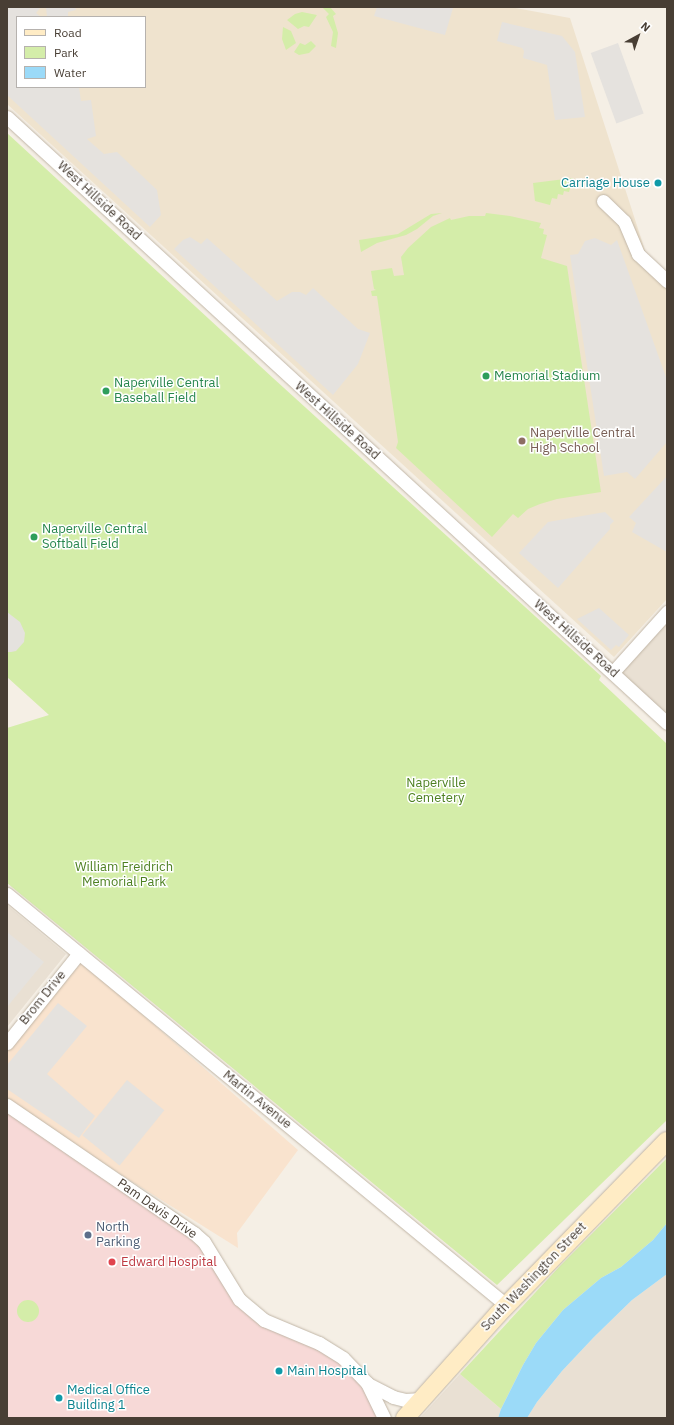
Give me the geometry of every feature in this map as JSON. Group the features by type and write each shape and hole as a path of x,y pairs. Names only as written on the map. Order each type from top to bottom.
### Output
{"main road":[{"name":"South Washington Street","path":"405,1418 460,1354 506,1305 667,1141"}],"street":[{"name":"West Hillside Road","path":"7,117 317,403 613,672 667,724"},
{"path":"603,201 624,221 638,254 667,281"},
{"path":"613,672 667,612"},
{"name":"Martin Avenue","path":"7,894 506,1305"},
{"name":"Brom Drive","path":"7,1043 79,954"},
{"name":"Pam Davis Drive","path":"7,1105 194,1233 204,1242 239,1299 264,1320 331,1350 342,1358 367,1383 393,1397 406,1400 422,1399"},
{"name":"Pam Davis Drive","path":"367,1383 384,1418"}],"shaded area":[{"name":"Naperville Central High School","path":"7,7 510,7 570,18 650,266 667,282 667,599 614,657 7,104"},
{"path":"7,7 41,7 36,13 40,16 16,16 16,88 79,88 81,101 91,100 96,136 87,139 104,154 117,152 157,190 161,215 150,227 7,95"},
{"path":"46,7 75,7 76,10 68,12 68,16 47,16"},
{"path":"377,7 453,8 445,35 374,16"},
{"path":"502,22 562,36 575,52 585,117 555,120 547,65 523,58 524,51 522,48 497,41"},
{"path":"618,43 644,113 616,123 591,53"},
{"path":"190,237 201,244 207,238 277,301 292,292 300,292 306,295 313,288 358,329 370,333 358,364 333,395 174,249 183,240"},
{"path":"595,238 611,245 617,240 667,380 667,442 635,479 627,472 604,476 570,255 578,254 585,241"},
{"path":"667,476 667,552 632,532 636,523 629,517"},
{"path":"605,512 614,521 610,525 610,529 558,588 519,553 548,522"},
{"path":"599,608 629,635 619,647 616,645 611,650 577,619"},
{"path":"7,612 20,622 25,633 24,642 16,651 11,652 7,652"},
{"path":"667,621 667,715 620,672"},
{"path":"7,905 66,954 7,1027"},
{"path":"7,932 44,962 7,1007"},
{"path":"82,962 298,1150 237,1233 238,1248 120,1174 7,1098 7,1050"},
{"path":"58,1003 87,1026 47,1074 95,1116 79,1138 7,1089 7,1065"},
{"path":"127,1080 164,1110 120,1165 82,1135"},
{"name":"Edward Hospital","path":"7,1104 192,1232 242,1303 350,1365 384,1418 7,1418"},
{"path":"667,1274 667,1418 527,1418 537,1402 562,1371 594,1337 632,1300"},
{"path":"460,1374 501,1409 498,1418 420,1418"}],"green space":[{"path":"322,7 330,7 336,14 333,16 338,33 336,48 331,46 333,32 326,17 329,14"},
{"path":"302,12 317,15 309,27 304,26 298,29 287,20 295,14"},
{"path":"283,27 291,31 296,43 286,50 282,39"},
{"path":"311,41 316,46 309,53 299,55 294,52 300,43 305,45"},
{"name":"Naperville Cemetery","path":"7,133 273,378 601,676 599,680 667,744 667,1120 497,1285 7,883 7,728 49,715 7,677"},
{"path":"573,178 569,192 564,191 563,195 558,194 557,199 552,198 550,205 535,201 533,183"},
{"path":"442,213 433,216 417,229 406,235 377,243 361,252 359,240 398,234 431,214"},
{"name":"Memorial Stadium","path":"486,213 510,216 541,223 539,228 544,229 543,234 547,235 541,258 567,266 601,492 557,499 540,504 528,509 518,518 513,514 492,537 396,448 398,442 377,296 372,296 371,291 376,290 374,289 371,271 392,268 394,276 404,275 401,257 408,248 431,227 450,218 451,220 469,216 485,216"},
{"path":"667,1158 667,1223 653,1240 621,1267 601,1278 563,1310 536,1343 501,1409 460,1374 559,1267"},
{"path":"28,1300 36,1303 39,1311 36,1319 28,1322 20,1319 17,1311 20,1303"}],"water":[{"path":"667,1223 667,1274 632,1300 594,1337 562,1371 537,1402 527,1418 498,1418 523,1365 536,1343 563,1310 601,1278 621,1267 653,1240"}],"place":[{"name":"Carriage House","path":"658,183"},
{"name":"Memorial Stadium","path":"486,376"},
{"name":"Naperville Central Baseball Field","path":"106,391"},
{"name":"Naperville Central High School","path":"522,441"},
{"name":"Naperville Central Softball Field","path":"34,537"},
{"name":"North Parking","path":"88,1235"},
{"name":"Edward Hospital","path":"112,1262"},
{"name":"Main Hospital","path":"279,1371"},
{"name":"Medical Office Building 1","path":"59,1398"}],"park label":[{"name":"William Freidrich Memorial Park","path":"124,876"}]}
